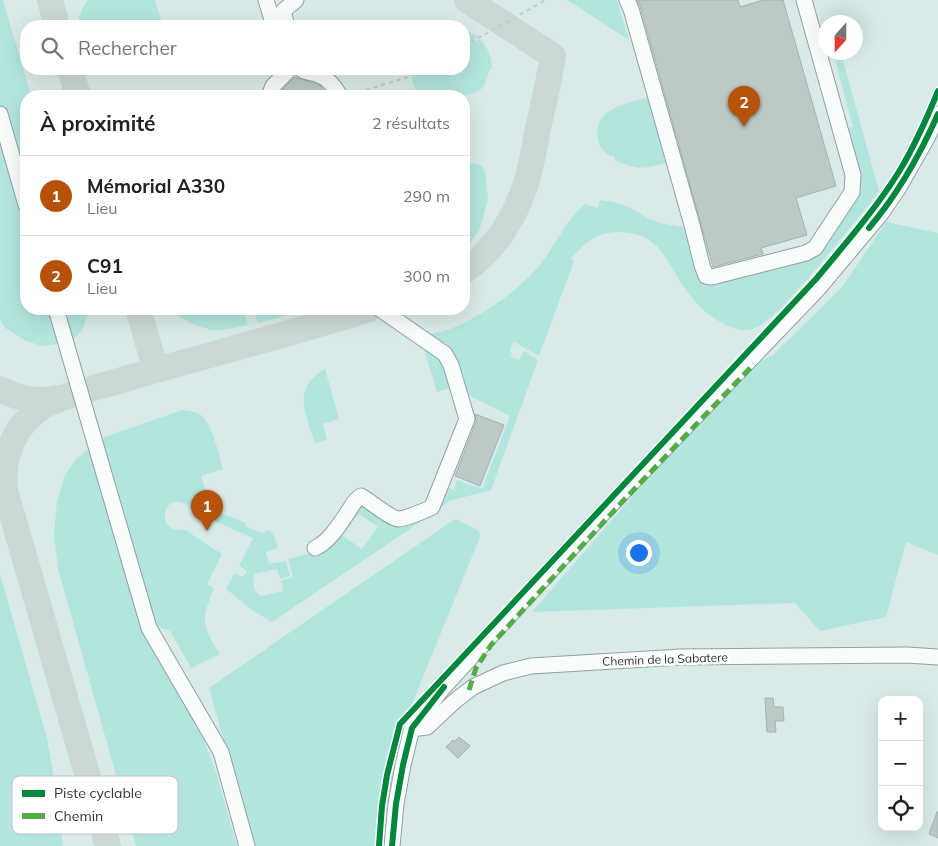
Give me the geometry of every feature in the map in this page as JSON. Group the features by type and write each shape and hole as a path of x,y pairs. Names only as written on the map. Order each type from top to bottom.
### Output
{"street":[{"path":"627,0 631,8 702,265 706,276 712,277 806,253 815,248 852,192 853,175 804,0"},
{"path":"272,20 267,3 293,3"},
{"path":"286,20 284,11 293,3"},
{"path":"271,90 284,75"},
{"path":"320,75 336,90"},
{"path":"0,114 20,184"},
{"path":"392,846 396,804 412,728 443,688 607,509 818,289 880,215 898,189 927,138 938,114"},
{"path":"58,315 148,628 221,752 247,846"},
{"path":"315,548 328,539 361,496 398,519 424,511 432,506 467,419 452,365 445,354 389,315"},
{"name":"Chemin de la Sabatere","path":"412,728 427,727 473,687 502,673 531,666 680,657 908,655 938,657"}],"path":[{"path":"470,43 546,0"},
{"path":"366,90 413,75"}],"shaded area":[{"path":"0,0 3,0 20,58 20,75 25,75 29,90 20,90 20,315 88,315 82,330 71,342 42,346 26,341 5,328 0,320"},
{"path":"88,0 155,0 161,20 79,20"},
{"path":"567,0 617,0 629,40"},
{"path":"470,33 478,37 470,42"},
{"path":"479,39 489,52 492,69 490,69 482,88 470,94 470,90 415,90 412,78 417,75 470,75 470,44"},
{"path":"835,60 843,60 879,191 863,213 787,302 757,327 739,330 720,322 709,314 699,306 686,290 661,251 644,238 619,232 604,234 597,236 581,248 571,259 574,261 539,356 514,342 509,351 512,352 510,356 519,360 524,351 538,360 491,490 449,501 438,510 448,487 454,490 457,480 482,489 510,416 466,394 454,353 428,334 445,331 472,319 509,294 539,266 578,211 585,204 598,208 600,200 614,202 631,208 647,218 660,223 683,227 698,272 814,252 848,205 847,129 853,127"},
{"path":"651,97 670,162 642,168 615,160 615,157 605,153 601,148 598,128 601,119 614,108 623,104"},
{"path":"475,163 481,165 485,171 488,200 479,231 470,243 470,164"},
{"path":"886,222 938,233 938,555 906,542 886,617 820,631 795,603 532,612 743,369 773,355 842,287"},
{"path":"177,315 246,315 248,325 216,330 203,328"},
{"path":"256,315 285,315 258,323"},
{"path":"423,346 444,360 453,387 437,392"},
{"path":"325,369 339,419 323,424 327,440 315,443 305,412 305,393 314,376"},
{"path":"182,410 192,411 205,419 217,448 223,469 201,476 211,509 246,523 245,526 264,534 267,530 273,533 278,548 266,552 269,564 286,561 290,576 280,579 277,569 255,574 254,586 256,592 261,596 283,591 281,581 293,577 288,559 318,551 348,519 352,523 343,536 362,549 378,527 359,514 353,521 349,518 361,503 387,519 429,516 272,622 252,610 226,589 235,573 243,577 247,571 239,566 253,538 193,512 185,504 175,502 171,504 165,512 165,521 168,526 187,531 222,554 207,584 214,588 205,615 206,629 220,654 191,668 170,631 158,627 150,609 99,439"},
{"path":"90,448 152,647 201,733 215,769 237,846 136,846 133,834 178,834 178,776 116,776 58,569 54,535 57,501 65,475 76,459"},
{"path":"455,519 479,531 480,537 410,709 394,771 385,846 253,846 209,688"},
{"path":"0,574 47,738 54,776 12,776 12,834 62,834 63,846 0,846"}],"building":[{"path":"637,0 738,0 740,7 763,0 783,0 836,186 796,198 807,235 761,248 763,254 713,267"},
{"path":"295,77 319,85 324,90 282,90"},
{"path":"475,414 504,425 480,486 455,476 476,422"},
{"path":"765,698 773,698 774,707 783,707 784,721 775,721 776,732 767,732"},
{"path":"459,737 470,746 458,758 446,747"},
{"path":"938,812 938,838 929,834"}],"taxiway":[{"path":"50,0 55,20"},
{"path":"467,0 553,56 529,171 518,204 495,242 486,253 470,266"},
{"path":"72,75 76,90"},
{"path":"140,315 156,370"},
{"path":"5,489 5,465 17,432 32,414 47,404 73,394 349,315"},
{"path":"0,389 28,399 58,398"},
{"path":"0,473 88,776"},
{"path":"105,834 108,846"}],"marked path":[{"path":"469,690 476,668 491,645 622,502 754,364"}],"cycle path":[{"path":"379,846 387,775 400,724 816,279 860,226 891,184 916,141 938,91"},
{"path":"869,228 908,174 938,114"},
{"path":"392,846 396,804 412,728 444,687"}],"place":[{"name":"C91","path":"744,127"},
{"name":"Mémorial A330","path":"207,531"}]}
